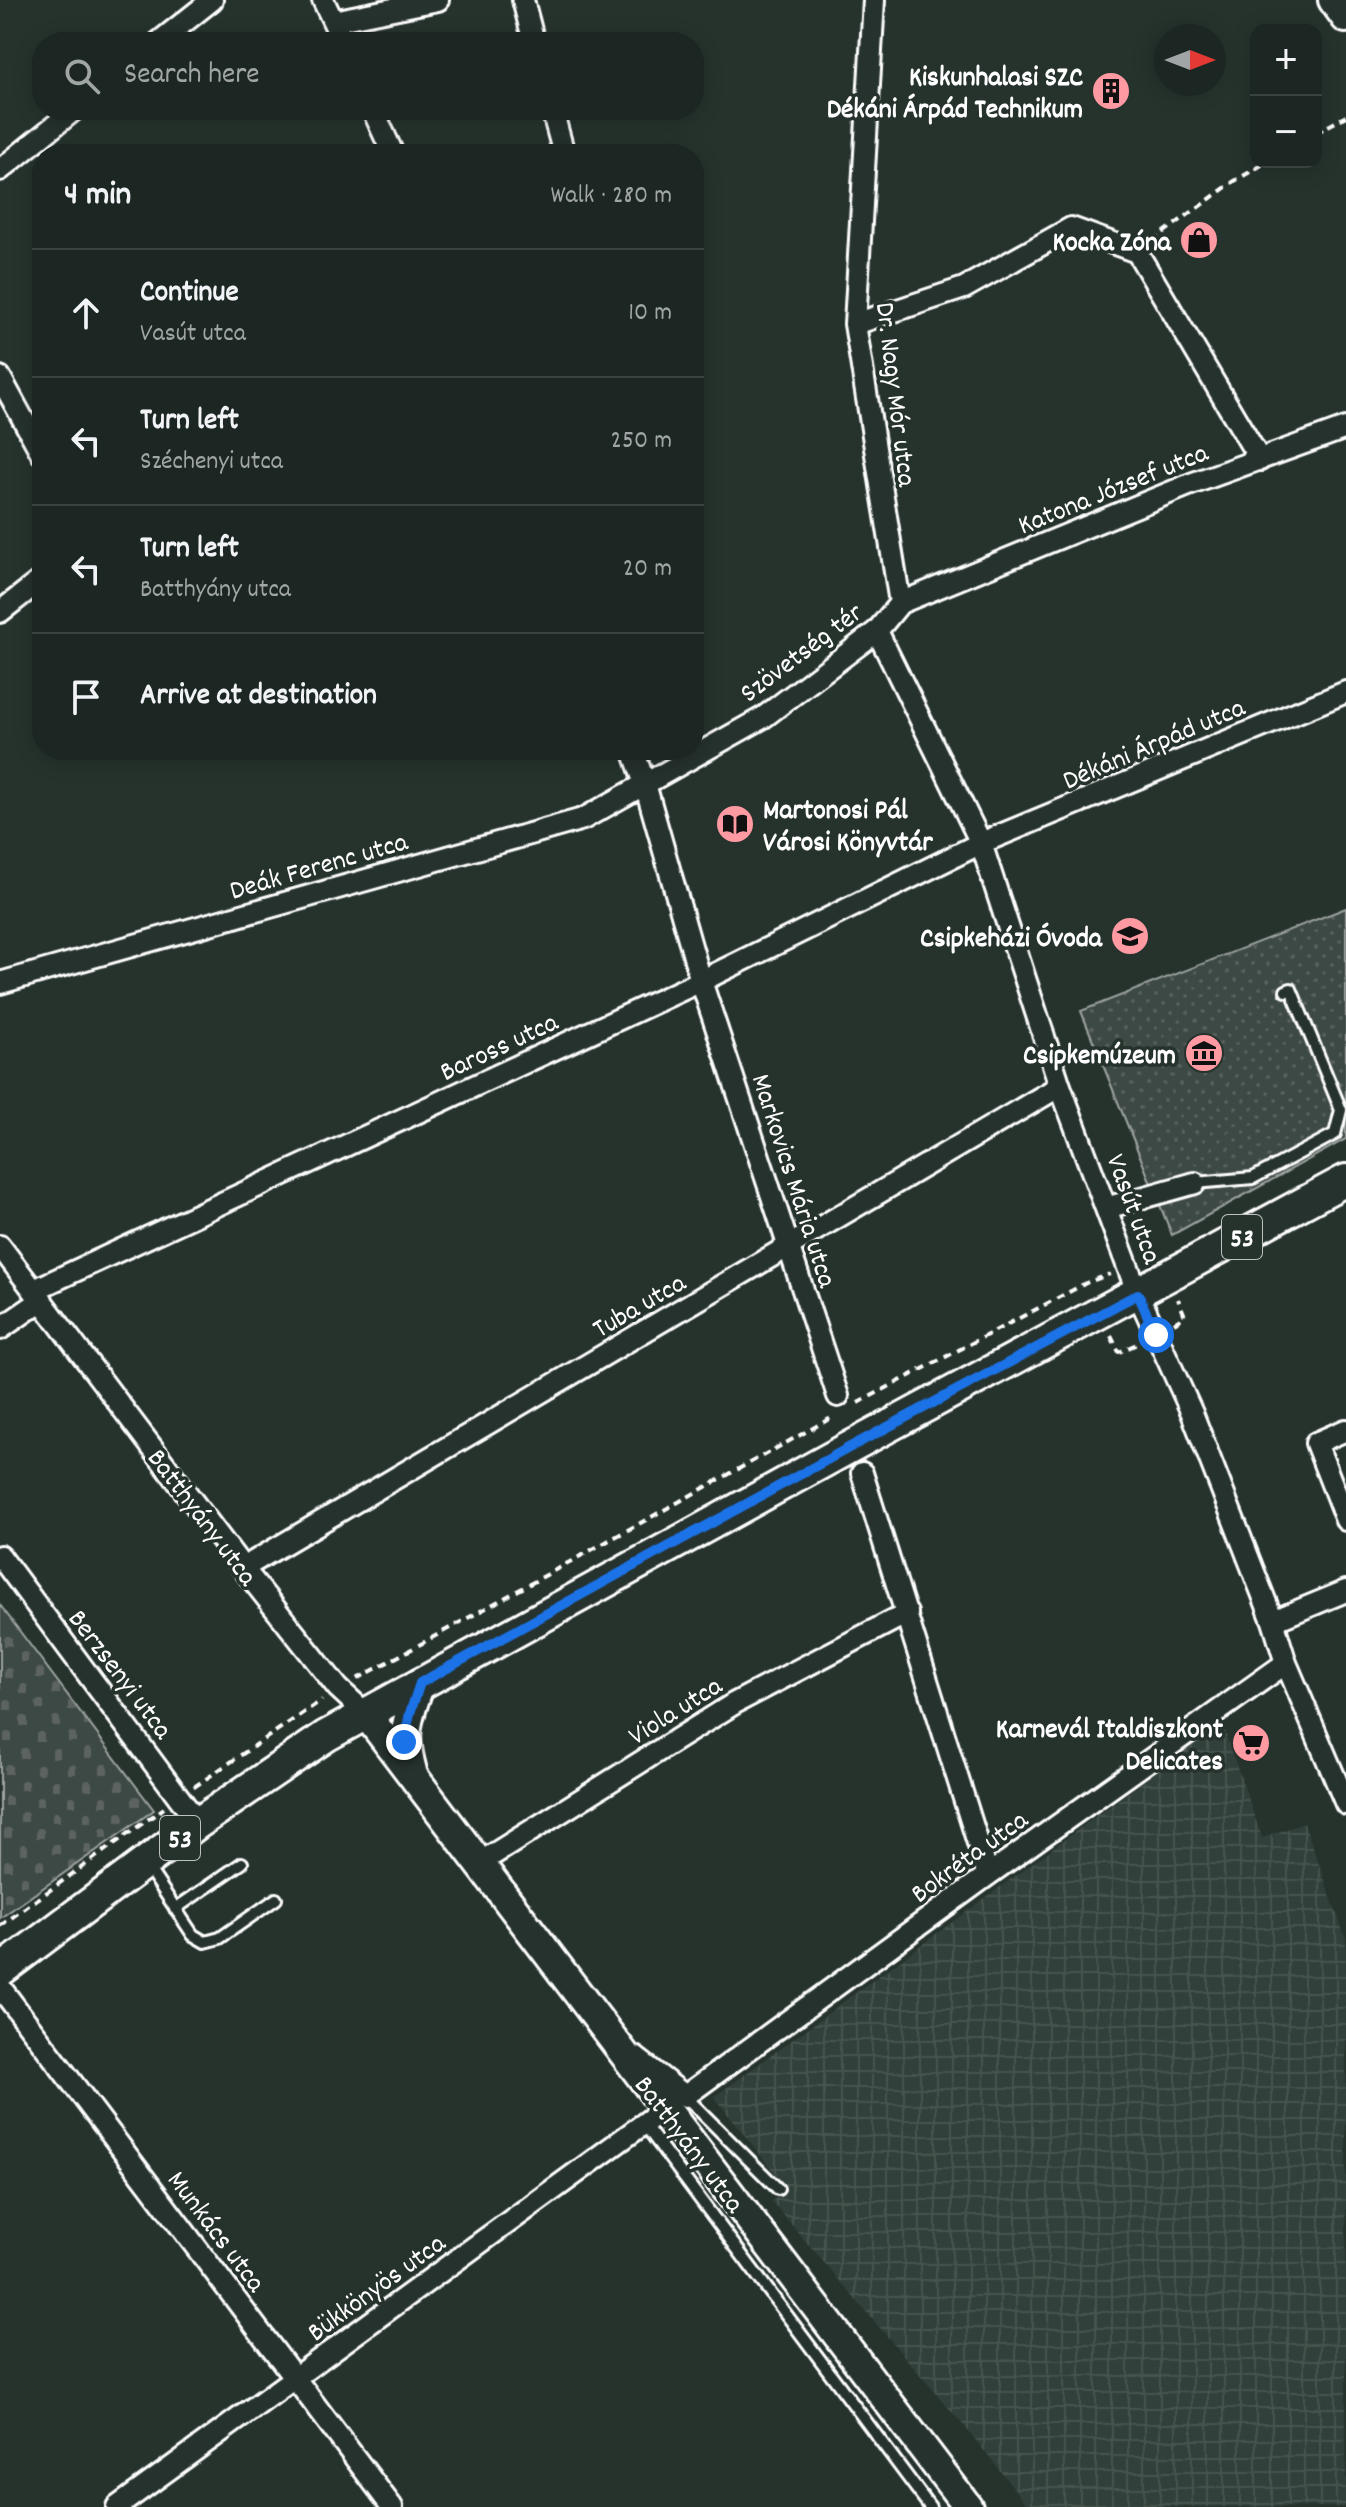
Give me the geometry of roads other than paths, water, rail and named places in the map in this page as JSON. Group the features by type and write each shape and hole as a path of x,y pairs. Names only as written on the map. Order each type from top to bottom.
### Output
{"main road":[{"path":"1333,0 1346,18"},
{"name":"53","path":"0,1971 198,1823 326,1736 895,1423 1133,1280 1346,1180"},
{"name":"Batthyány utca","path":"414,1779 404,1742 420,1683"},
{"name":"Batthyány utca","path":"366,1714 968,2507"}],"street":[{"path":"172,32 212,0"},
{"path":"323,0 338,32"},
{"path":"333,21 438,0"},
{"path":"523,0 531,32"},
{"name":"Dr. Nagy Mór utca","path":"874,0 855,324 900,603"},
{"path":"32,144 62,120"},
{"path":"378,120 388,144"},
{"path":"555,120 561,144"},
{"path":"0,170 32,144"},
{"path":"855,324 964,288 1071,228 1137,252 1260,460"},
{"path":"0,377 32,436"},
{"name":"Katona József utca","path":"900,603 1191,484 1346,428"},
{"path":"0,612 32,587"},
{"name":"Szövetség tér","path":"704,751 764,717 877,631 900,603"},
{"name":"Vasút utca","path":"877,631 981,843 1060,1086 1133,1280 1192,1413 1273,1621 1286,1663 1346,1804"},
{"name":"Dékáni Árpád utca","path":"981,843 1346,692"},
{"name":"Markovics Mária utca","path":"637,760 701,981 789,1248 847,1400"},
{"name":"Szövetség tér","path":"645,784 688,760"},
{"name":"Deák Ferenc utca","path":"0,983 583,819 645,784"},
{"name":"Baross utca","path":"0,1329 38,1295 701,981 981,843"},
{"name":"Tuba utca","path":"243,1568 1060,1086"},
{"path":"1106,1208 1195,1183"},
{"name":"Batthyány utca","path":"0,1246 243,1568 338,1688 366,1714"},
{"path":"1346,1430 1316,1443 1346,1520"},
{"path":"862,1473 988,1875"},
{"name":"Berzsenyi utca","path":"0,1556 198,1823"},
{"path":"1273,1621 1346,1591"},
{"name":"Viola utca","path":"478,1864 735,1703 907,1613"},
{"name":"Bokréta utca","path":"665,2110 1286,1663"},
{"name":"Munkács utca","path":"0,1987 392,2507"},
{"name":"Bükkönyös utca","path":"117,2507 665,2110"}],"lane":[{"path":"1195,1183 1253,1178 1335,1134 1341,1110 1291,989 1286,991"},
{"path":"175,1909 242,1863"},
{"path":"145,1865 196,1938 211,1942 276,1899"},
{"path":"665,2110 778,2189"},
{"path":"665,2110 930,2507"}],"place":[{"name":"Kiskunhalasi SZC Dékáni Árpád Technikum","path":"1111,91"},
{"name":"Kocka Zóna","path":"1199,240"},
{"name":"Martonosi Pál Városi Könyvtár","path":"735,824"},
{"name":"Csipkeházi Óvoda","path":"1130,936"},
{"name":"Csipkemúzeum","path":"1204,1053"},
{"name":"Karnevál Italdiszkont Delicates","path":"1251,1743"}]}
